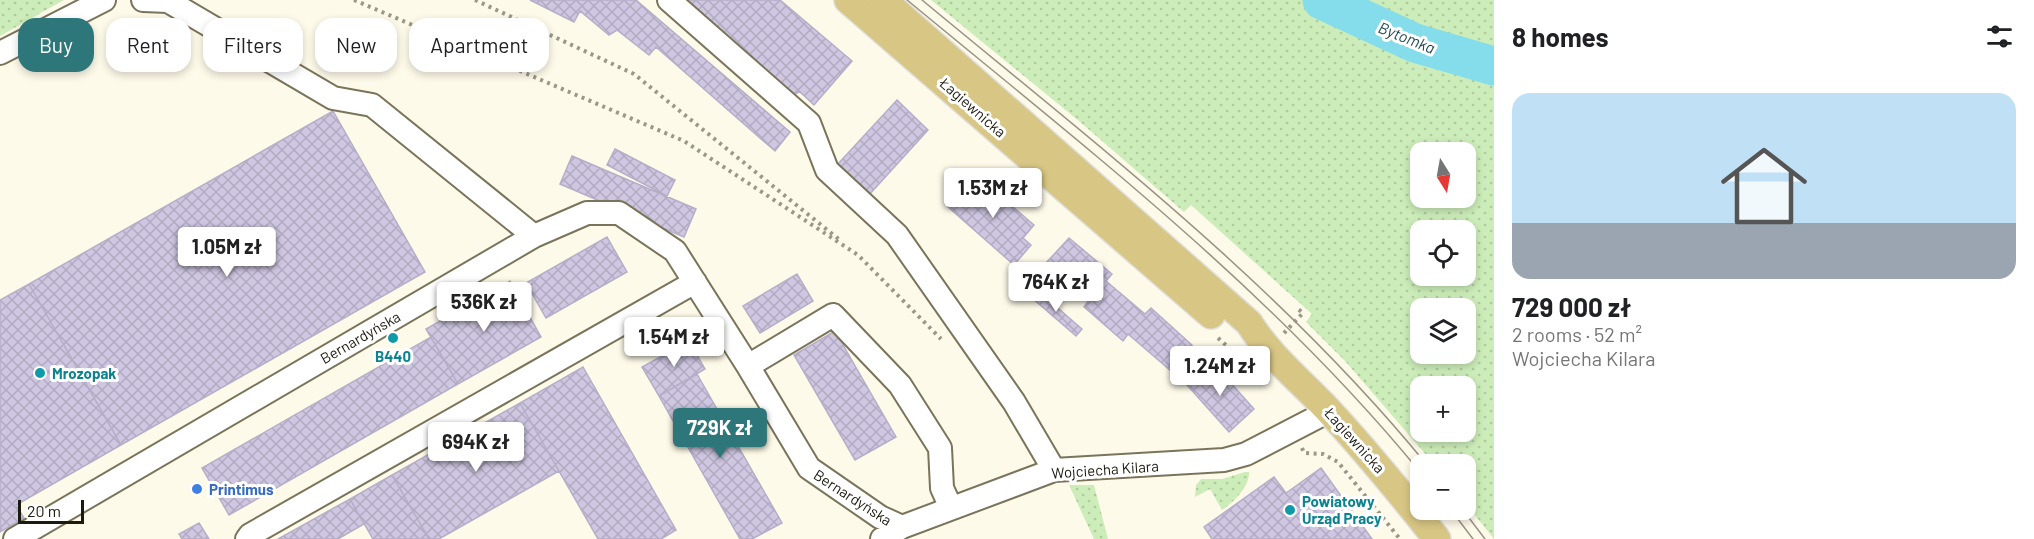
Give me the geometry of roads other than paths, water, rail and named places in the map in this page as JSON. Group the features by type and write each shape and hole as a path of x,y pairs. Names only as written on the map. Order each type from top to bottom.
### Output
{"main road":[{"name":"Łagiewnicka","path":"848,0 1232,333 1265,349"},
{"name":"Łagiewnicka","path":"883,0 1249,323 1265,349 1329,411 1389,477 1437,539"}],"street":[{"path":"0,53 104,0"},
{"path":"143,0 168,1 333,98 372,105 534,236"},
{"path":"669,0 809,123 827,170 897,235 1014,402 1054,470"},
{"name":"Bernardyńska","path":"15,539 534,236 586,213 619,213 675,251 748,366 808,468 880,517 902,527"},
{"path":"247,539 250,535 695,282"},
{"path":"748,366 833,315 900,385 940,448 942,488 951,508"},
{"name":"Wojciecha Kilara","path":"882,539 902,527 1054,470 1224,460 1246,454 1329,411"}],"waterway":[{"name":"Bytomka","path":"1322,0 1415,43 1494,66"}],"tram line":[{"path":"907,0 1109,167 1240,282 1303,343 1363,406 1410,460"},
{"path":"922,0 1121,164 1250,278 1312,338 1371,400 1418,454"},
{"path":"1459,520 1473,539"},
{"path":"1471,520 1485,539"}],"place":[{"name":"B440","path":"393,338"},
{"name":"Mrozopak","path":"40,373"},
{"name":"Printimus","path":"197,489"},
{"name":"Powiatowy Urząd Pracy","path":"1290,510"}]}
